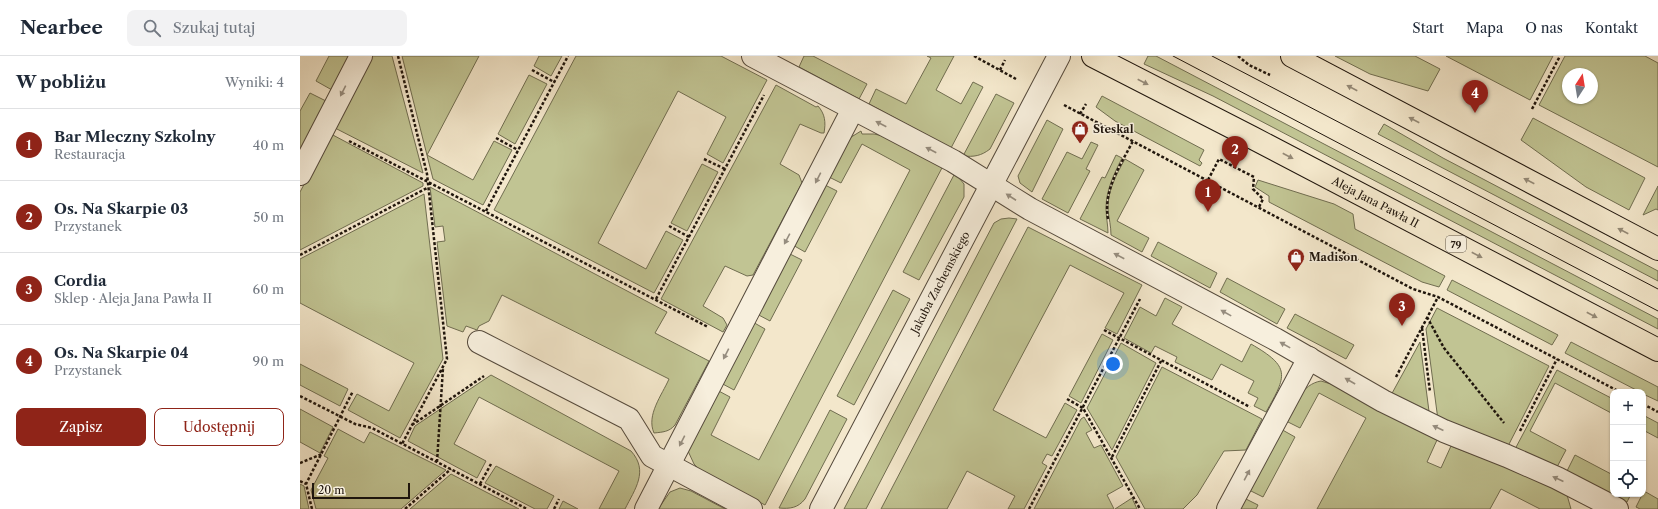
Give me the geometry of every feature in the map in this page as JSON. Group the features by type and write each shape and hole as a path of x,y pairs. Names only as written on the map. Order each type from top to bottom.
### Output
{"main road":[{"name":"Aleja Jana Pawła II","path":"1093,56 1260,141 1658,350"},
{"path":"1292,56 1658,249"}],"street":[{"path":"300,174 361,56"},
{"path":"753,56 953,161 1030,209 1309,358 1383,401 1435,427 1507,456 1589,503 1617,509"},
{"name":"Jakuba Zachemskiego","path":"821,509 1059,56"},
{"path":"646,509 854,109"},
{"path":"479,342 630,419 652,456 751,509"},
{"path":"1228,509 1309,358"}],"path":[{"path":"398,56 427,181 447,359 402,444"},
{"path":"486,211 568,56"},
{"path":"974,56 1019,80"},
{"path":"1238,56 1249,65 1277,79"},
{"path":"1532,109 1560,56"},
{"path":"1000,70 1005,60"},
{"path":"656,299 778,69"},
{"path":"532,70 554,82"},
{"path":"1060,103 1413,289 1438,297 1614,389"},
{"path":"1080,114 1086,104"},
{"path":"345,138 714,330"},
{"path":"496,138 518,150"},
{"path":"1103,248 1109,235 1107,209 1112,181 1133,141"},
{"path":"704,159 725,169"},
{"path":"1208,180 1219,159 1254,178 1253,189 1263,199 1258,207"},
{"path":"300,255 427,188"},
{"path":"669,226 689,237"},
{"path":"1029,509 1144,292"},
{"path":"1400,368 1438,297"},
{"path":"1427,317 1444,348 1495,410 1506,429"},
{"path":"1422,328 1430,394"},
{"path":"1104,330 1253,409"},
{"path":"1518,434 1557,359"},
{"path":"1112,458 1161,361"},
{"path":"437,462 443,368"},
{"path":"411,425 489,373"},
{"path":"312,509 306,484 352,391"},
{"path":"300,396 354,424 372,428 527,509"},
{"path":"1067,399 1083,408 1140,509"},
{"path":"1646,406 1658,412"},
{"path":"300,463 322,454"},
{"path":"480,484 491,464"},
{"path":"405,509 451,469"},
{"path":"300,481 306,484"},
{"path":"554,509 559,499"}],"green space":[{"path":"329,56 350,56 332,90 316,81"},
{"path":"371,56 392,56 423,173 333,127"},
{"path":"402,56 479,56 427,155 473,180 494,141 512,150 483,205 433,179"},
{"path":"539,56 562,56 551,76 534,66"},
{"path":"576,56 721,56 767,80 723,163 707,154 726,117 678,91 598,243 646,269 666,231 683,240 654,293 494,210"},
{"path":"804,56 813,56 867,84 859,99 799,67"},
{"path":"927,56 954,56 936,90 961,104 973,82 983,87 951,148 869,104 876,89 906,104 931,58"},
{"path":"1148,56 1156,56 1658,319 1658,329 1213,96 1144,64"},
{"path":"1335,56 1415,56 1440,69 1428,91 1370,74"},
{"path":"1446,56 1553,56 1530,100"},
{"path":"1565,56 1645,56 1658,63 1658,167 1539,105"},
{"path":"529,75 547,84 515,144 498,134"},
{"path":"776,85 816,107 818,106 824,118 824,133 800,124 780,164 799,175 802,183 753,275 747,276 725,266 703,306 723,318 727,325 723,332 661,299"},
{"path":"310,93 326,101 300,152 300,111"},
{"path":"996,94 1014,103 990,149 977,156 963,156"},
{"path":"1102,96 1204,150 1199,160 1202,163 1200,166 1115,121 1096,107"},
{"path":"1533,118 1645,178 1629,210 1586,187 1521,140"},
{"path":"1047,120 1063,129 1032,192 1020,183 1018,176"},
{"path":"1384,124 1443,158 1658,271 1658,281 1378,134"},
{"path":"861,131 862,134 883,136 943,166 765,505 701,471 694,464 688,451 715,389 730,397 711,435 759,460 910,170 862,144 841,183 827,176 848,139"},
{"path":"331,134 423,183 423,186 300,250 300,192"},
{"path":"1091,142 1098,145 1086,169 1090,171 1068,213 1042,199 1067,152 1082,159"},
{"path":"1116,155 1122,158 1113,176 1107,195 1106,208 1108,233 1080,219 1102,177 1105,178"},
{"path":"1125,159 1144,170 1117,221 1149,238 1142,252 1111,235 1108,210 1109,197 1115,177"},
{"path":"702,164 718,172 687,231 671,223"},
{"path":"955,173 964,184 964,197 919,280 903,272"},
{"path":"1258,180 1334,204 1353,214 1355,229 1445,276 1439,287 1422,282 1269,202 1269,196 1255,187"},
{"path":"823,184 837,191 805,252 791,244"},
{"path":"1658,186 1658,210 1656,209 1643,215"},
{"path":"430,187 667,312 655,333 709,361 675,425 666,431 654,433 652,426 653,412 669,379 502,295 489,321 479,326 477,330 466,326 463,332 447,326 437,242 445,241 443,226 435,227"},
{"path":"424,194 443,359 400,438 348,410 357,394 389,411 414,363 300,303 300,259"},
{"path":"1001,219 1017,219 866,509 844,509 994,223"},
{"path":"1028,227 1142,285 1117,334 1105,328 1124,293 1070,265 993,410 1046,438 1065,403 1077,410 1052,456 1047,454 1042,463 1047,466 1024,509 1008,509 1015,496 967,471 947,509 881,509"},
{"path":"1158,242 1217,273 1210,288 1151,256"},
{"path":"786,252 802,260 770,321 755,313"},
{"path":"1227,278 1285,309 1277,324 1220,292"},
{"path":"1452,280 1558,335 1552,345 1447,290"},
{"path":"893,290 910,299 854,405 837,396"},
{"path":"1165,298 1182,307 1172,324 1242,362 1251,344 1273,359 1279,366 1281,380 1266,412 1254,406 1258,398 1248,393 1254,381 1221,364 1212,380 1175,362 1177,357 1155,346 1151,353 1124,338 1140,307 1156,316"},
{"path":"1437,308 1549,366 1507,448 1438,420 1426,329"},
{"path":"1295,314 1354,345 1346,359 1287,328"},
{"path":"751,321 765,329 734,390 719,382"},
{"path":"1102,334 1113,340 1081,403 1069,396"},
{"path":"1420,342 1430,419 1390,397"},
{"path":"1571,342 1658,387 1658,401 1646,395 1646,389 1634,389 1565,353"},
{"path":"1121,343 1156,363 1112,450 1087,408"},
{"path":"300,364 348,389 340,406 300,385"},
{"path":"1162,367 1262,419 1246,450 1224,451 1197,495 1183,509 1145,509 1116,457"},
{"path":"1557,370 1610,397 1610,412 1555,383 1530,431 1566,450 1557,467 1514,451"},
{"path":"491,375 631,451 636,458 640,473 636,487 625,509 599,509 619,471 479,397 454,444 486,461 477,478 408,441 415,426"},
{"path":"1321,381 1331,384 1437,440 1427,462 1441,468 1451,446 1526,475 1567,495 1571,509 1540,509 1501,489 1490,509 1317,509 1366,418 1319,393 1300,428 1284,420 1299,396 1309,386"},
{"path":"300,409 333,427 320,453 300,442"},
{"path":"830,410 847,419 805,499 794,507 779,508"},
{"path":"1084,417 1092,430 1086,433 1094,448 1101,445 1123,486 1107,495 1114,509 1034,509 1081,419"},
{"path":"1646,417 1658,423 1658,438 1646,432"},
{"path":"1279,428 1295,437 1263,497 1247,489"},
{"path":"338,429 364,443 370,432 446,470 401,509 316,509 311,490 328,458 324,456"},
{"path":"1575,455 1610,473 1610,493 1567,471"},
{"path":"496,466 554,496 547,509 535,509 485,483"},
{"path":"451,474 519,509 410,509"},
{"path":"300,484 304,486 309,509 300,509"},
{"path":"680,488 691,491 725,509 658,509 670,492"},
{"path":"1646,492 1658,499 1658,509 1640,509 1636,507 1641,497 1646,497"},
{"path":"1242,497 1258,505 1256,509 1236,509"},
{"path":"1617,497 1630,497 1627,502"},
{"path":"1132,498 1137,509 1115,509"},
{"path":"563,501 578,509 559,509"}],"tram line":[{"path":"1173,56 1658,311"},
{"path":"1212,56 1658,289"}],"place":[{"name":"Os. Na Skarpie 04","path":"1475,113"},
{"name":"Steskal","path":"1080,144"},
{"name":"Os. Na Skarpie 03","path":"1235,169"},
{"name":"Bar Mleczny Szkolny","path":"1208,212"},
{"name":"Madison","path":"1296,272"},
{"name":"Cordia","path":"1402,326"}]}
